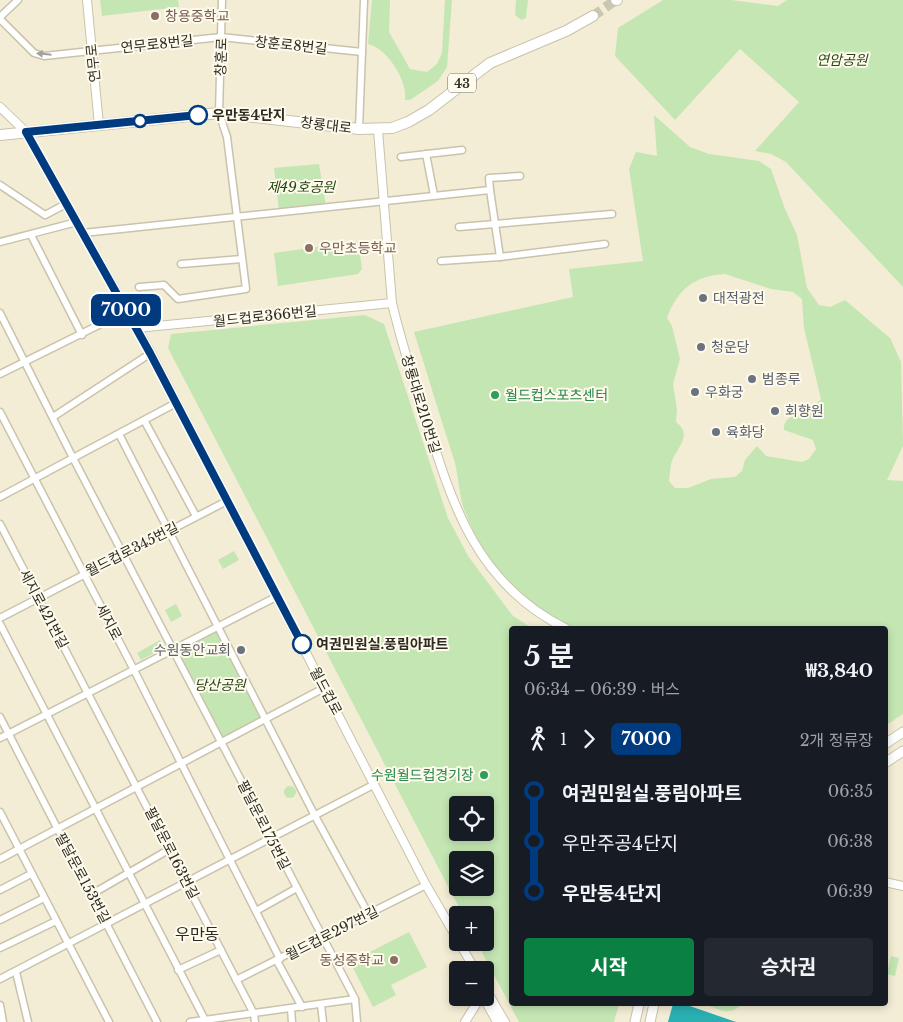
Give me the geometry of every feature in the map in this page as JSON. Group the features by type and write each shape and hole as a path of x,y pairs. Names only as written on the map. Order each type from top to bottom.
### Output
{"main road":[{"name":"창룡대로","path":"0,135 219,113 378,130 408,122 438,104 490,63 566,31 593,16"},
{"path":"888,742 903,732"},
{"path":"888,761 903,751"},
{"path":"634,1022 638,1006"},
{"path":"650,1022 654,1006"}],"street":[{"path":"0,18 18,0"},
{"name":"연무로","path":"87,0 99,125"},
{"name":"창훈로","path":"139,288 164,285 178,299 246,289 226,131 219,113 222,0"},
{"path":"359,129 364,0"},
{"name":"연무로8번길","path":"0,18 34,53 44,56 221,37"},
{"name":"창훈로8번길","path":"221,37 362,52"},
{"name":"월드컵로","path":"0,107 26,132 137,328 449,925"},
{"name":"창룡대로210번길","path":"378,130 392,303 398,330 445,482 466,532 481,556 508,588 537,611 562,626"},
{"path":"401,157 462,150"},
{"path":"426,154 434,195"},
{"path":"500,257 489,178 520,176"},
{"path":"0,186 45,215 66,204"},
{"path":"83,233 490,190"},
{"path":"458,227 612,214"},
{"path":"0,242 77,222"},
{"path":"30,234 82,335"},
{"path":"440,261 500,257 605,244"},
{"path":"181,264 242,259"},
{"name":"월드컵로366번길","path":"137,328 392,303"},
{"path":"0,374 82,335 127,311"},
{"path":"0,312 3,324 25,362 173,650"},
{"path":"53,418 150,353"},
{"path":"0,497 176,404"},
{"name":"세지로","path":"0,412 182,763 302,1007"},
{"path":"144,420 196,516"},
{"path":"119,434 315,816 369,915"},
{"name":"월드컵로345번길","path":"0,618 227,501"},
{"name":"세지로421번길","path":"0,524 88,693"},
{"path":"0,738 276,596"},
{"path":"0,624 144,906 205,1020"},
{"name":"팔달문로175번길","path":"173,650 355,999 357,1022"},
{"path":"0,859 324,688"},
{"name":"팔달문로163번길","path":"88,693 188,883 254,1014 255,1022"},
{"path":"0,717 8,734"},
{"name":"팔달문로153번길","path":"8,734 157,1022"},
{"path":"0,980 69,946 375,784"},
{"path":"0,812 109,1022"},
{"path":"92,894 127,872 170,850"},
{"path":"0,890 31,874"},
{"path":"888,883 903,886"},
{"name":"월드컵로297번길","path":"236,980 322,936 369,915 426,884"},
{"path":"256,911 297,888"},
{"path":"0,920 44,898"},
{"path":"0,948 56,921"},
{"path":"178,970 221,950"},
{"path":"16,972 28,1022"},
{"path":"190,1022 355,999"},
{"path":"494,1003 505,1022"},
{"path":"0,1005 3,1022"},
{"path":"321,1005 323,1022"},
{"path":"465,1022 476,1006"},
{"path":"487,1006 496,1022"},
{"path":"291,1009 292,1022"}],"green space":[{"path":"100,0 178,0 179,7 102,16"},
{"path":"372,0 390,0 389,32 410,69 427,72 437,64 442,53 445,0 452,0 447,67 438,81 410,100 405,100 405,92 400,75 389,58 368,44"},
{"path":"516,0 528,0 526,18 521,20 515,15"},
{"name":"연암공원","path":"663,0 731,0 778,6 787,0 903,0 903,287 786,162 771,154 755,151 799,102 740,49 675,120 615,56 618,28"},
{"path":"654,115 690,147 709,154 759,161 771,169 785,209 797,235 807,288 819,305 830,307 845,300 890,338 901,362 903,446 887,480 903,481 903,714 888,724 888,626 568,626 537,608 507,581 483,549 473,531 461,500 455,463 414,332 573,297 569,269 643,261 629,169 636,152 657,156","holes":["725,274 771,289 793,292 802,299 804,328 821,399 808,411 786,421 784,430 813,440 816,449 809,459 802,462 766,456 757,446 745,460 742,471 735,477 711,479 688,488 675,488 669,481 671,465 684,436 681,427 676,422 677,410 673,384 680,359 672,326 667,318 676,299 688,286 696,281 714,275"]},
{"name":"제49호공원","path":"319,164 326,206 279,211 274,168"},
{"path":"358,241 362,269 358,274 278,286 274,253"},
{"path":"365,315 384,324 448,518 468,556 512,615 528,626 509,626 509,1003 494,975 494,961 487,961 481,951 494,951 494,906 458,906 453,896 494,896 494,851 449,851 449,888 168,348 171,334"},
{"path":"234,551 239,560 223,569 218,560"},
{"path":"176,604 182,616 171,622 165,610"},
{"name":"당산공원","path":"216,632 261,718 223,738 179,652"},
{"path":"160,640 162,649 141,660 137,653"},
{"path":"290,786 296,792 290,798 284,792"},
{"path":"409,932 427,967 391,985 396,995 373,1007 350,962"},
{"path":"891,956 899,958 895,976 888,974"},
{"path":"510,1006 618,1006 614,1022 519,1022"},
{"path":"709,1006 739,1006 728,1011"}],"water":[{"path":"672,1006 690,1006 736,1022 668,1022"}],"tunnel":[{"path":"593,16 616,0"}],"bus line":[{"name":"7000","path":"198,115 26,132 137,328 302,644"}],"place":[{"name":"창용중학교","path":"155,16"},
{"name":"우만동4단지","path":"198,115"},
{"name":"우만초등학교","path":"309,248"},
{"name":"대적광전","path":"703,298"},
{"name":"청운당","path":"701,347"},
{"name":"범종루","path":"752,379"},
{"name":"우화궁","path":"695,392"},
{"name":"월드컵스포츠센터","path":"495,395"},
{"name":"회향원","path":"775,411"},
{"name":"육화당","path":"716,432"},
{"name":"여권민원실.풍림아파트","path":"302,644"},
{"name":"수원동안교회","path":"241,650"},
{"name":"수원월드컵경기장","path":"484,775"},
{"name":"동성중학교","path":"394,960"}],"district":[{"name":"우만동","path":"197,934"}]}
